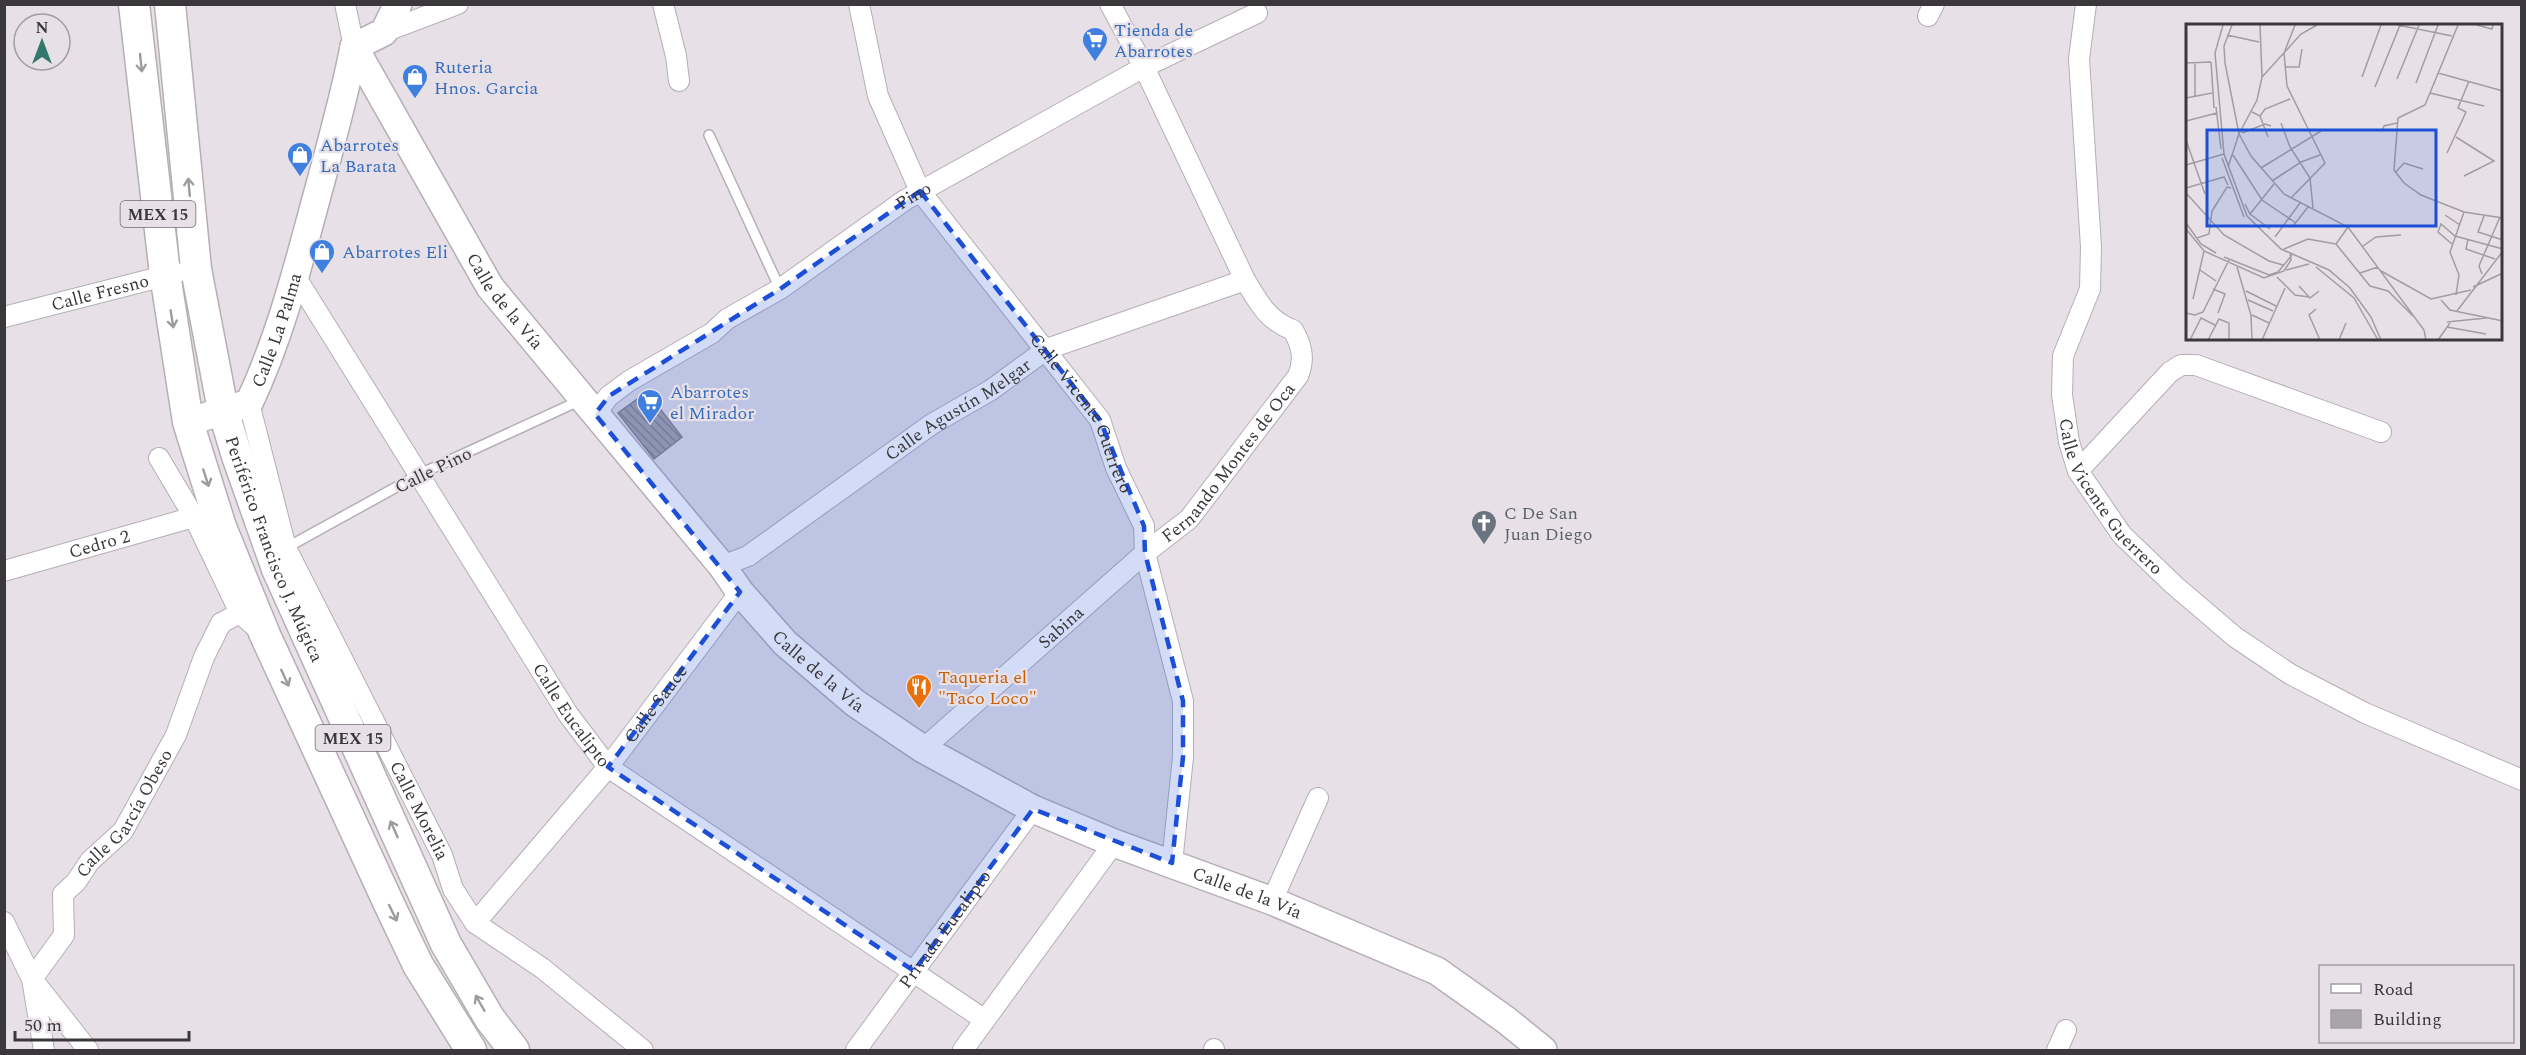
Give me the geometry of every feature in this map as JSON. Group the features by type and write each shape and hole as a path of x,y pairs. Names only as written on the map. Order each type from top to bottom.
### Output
{"main road":[{"name":"Periférico Francisco J. Múgica","path":"134,4 165,274 188,422 221,527 265,635 418,965 471,1050"},
{"name":"Periférico Francisco J. Múgica","path":"170,4 196,270 236,407 237,456 277,569 446,944 490,1020 514,1050"}],"street":[{"name":"Calle de la Vía","path":"345,4 354,47 490,287 722,566 740,592 785,643 855,703 923,749 1033,809 1114,843 1272,901 1437,971 1506,1020 1542,1050"},
{"path":"384,32 398,4"},
{"path":"354,47 384,32 458,4"},
{"path":"663,4 676,56 679,81"},
{"name":"Calle Vicente Guerrero","path":"859,4 878,96 920,191 1047,349 1100,420 1116,468 1144,526 1145,553 1183,701 1183,757 1172,863"},
{"path":"1110,4 1144,67 1245,280"},
{"name":"Calle Vicente Guerrero","path":"2086,4 2079,59 2091,247 2090,289 2063,356 2062,395 2069,442 2078,471 2122,535 2174,585 2235,637 2290,674 2365,713 2522,780"},
{"name":"Pino","path":"590,406 712,333 727,319 780,289 872,222 920,191 1144,67 1257,13"},
{"name":"Calle La Palma","path":"236,407 259,381 295,276 348,80 354,47"},
{"name":"Calle Fresno","path":"4,317 165,274 196,270"},
{"name":"Calle Eucalipto","path":"295,276 568,714 608,767 985,1020"},
{"name":"Calle Agustín Melgar","path":"722,566 748,555 932,423 991,390 1047,349 1245,280"},
{"name":"Fernando Montes de Oca","path":"1145,553 1189,519 1298,376 1303,364 1302,352 1293,330 1278,325 1264,311 1245,280"},
{"path":"2078,471 2170,372 2181,365 2196,365 2381,432"},
{"path":"188,422 236,407"},
{"name":"Calle Morelia","path":"236,407 286,548 442,855 453,889 475,923 542,968 643,1050"},
{"path":"159,458 194,517 240,613 265,635"},
{"name":"Cedro 2","path":"4,571 194,517"},
{"name":"Sabina","path":"923,749 1145,553"},
{"name":"Calle Sauce","path":"475,923 608,767 740,592"},
{"name":"Calle García Obeso","path":"32,979 64,935 63,894 76,882 90,861 123,831 176,735 204,657 221,623 240,613"},
{"path":"1272,901 1318,798"},
{"name":"Privada Eucalipto","path":"856,1050 1033,809"},
{"path":"963,1050 1114,843"},
{"path":"411,868 442,855"},
{"path":"4,922 32,979 88,1050"},
{"path":"32,979 44,1050"},
{"path":"2057,1050 2066,1030"}],"lane":[{"path":"709,135 780,289"},
{"name":"Calle Pino","path":"286,548 420,474 590,406"}],"highlighted area":[{"path":"920,191 1100,420 1144,526 1145,553 1183,701 1183,757 1172,863 1033,809 914,971 608,767 740,592 595,414 609,396 780,289"}],"building":[{"name":"Abarrotes el Mirador","path":"647,392 682,437 654,459 618,413"}],"place":[{"name":"Tienda de Abarrotes","path":"1095,63"},
{"name":"Ruteria Hnos. Garcia","path":"415,100"},
{"name":"Abarrotes La Barata","path":"300,178"},
{"name":"Abarrotes Eli","path":"322,275"},
{"name":"Abarrotes el Mirador","path":"650,425"},
{"name":"C De San Juan Diego","path":"1484,546"},
{"name":"Taqueria el \"Taco Loco\"","path":"919,710"}]}
